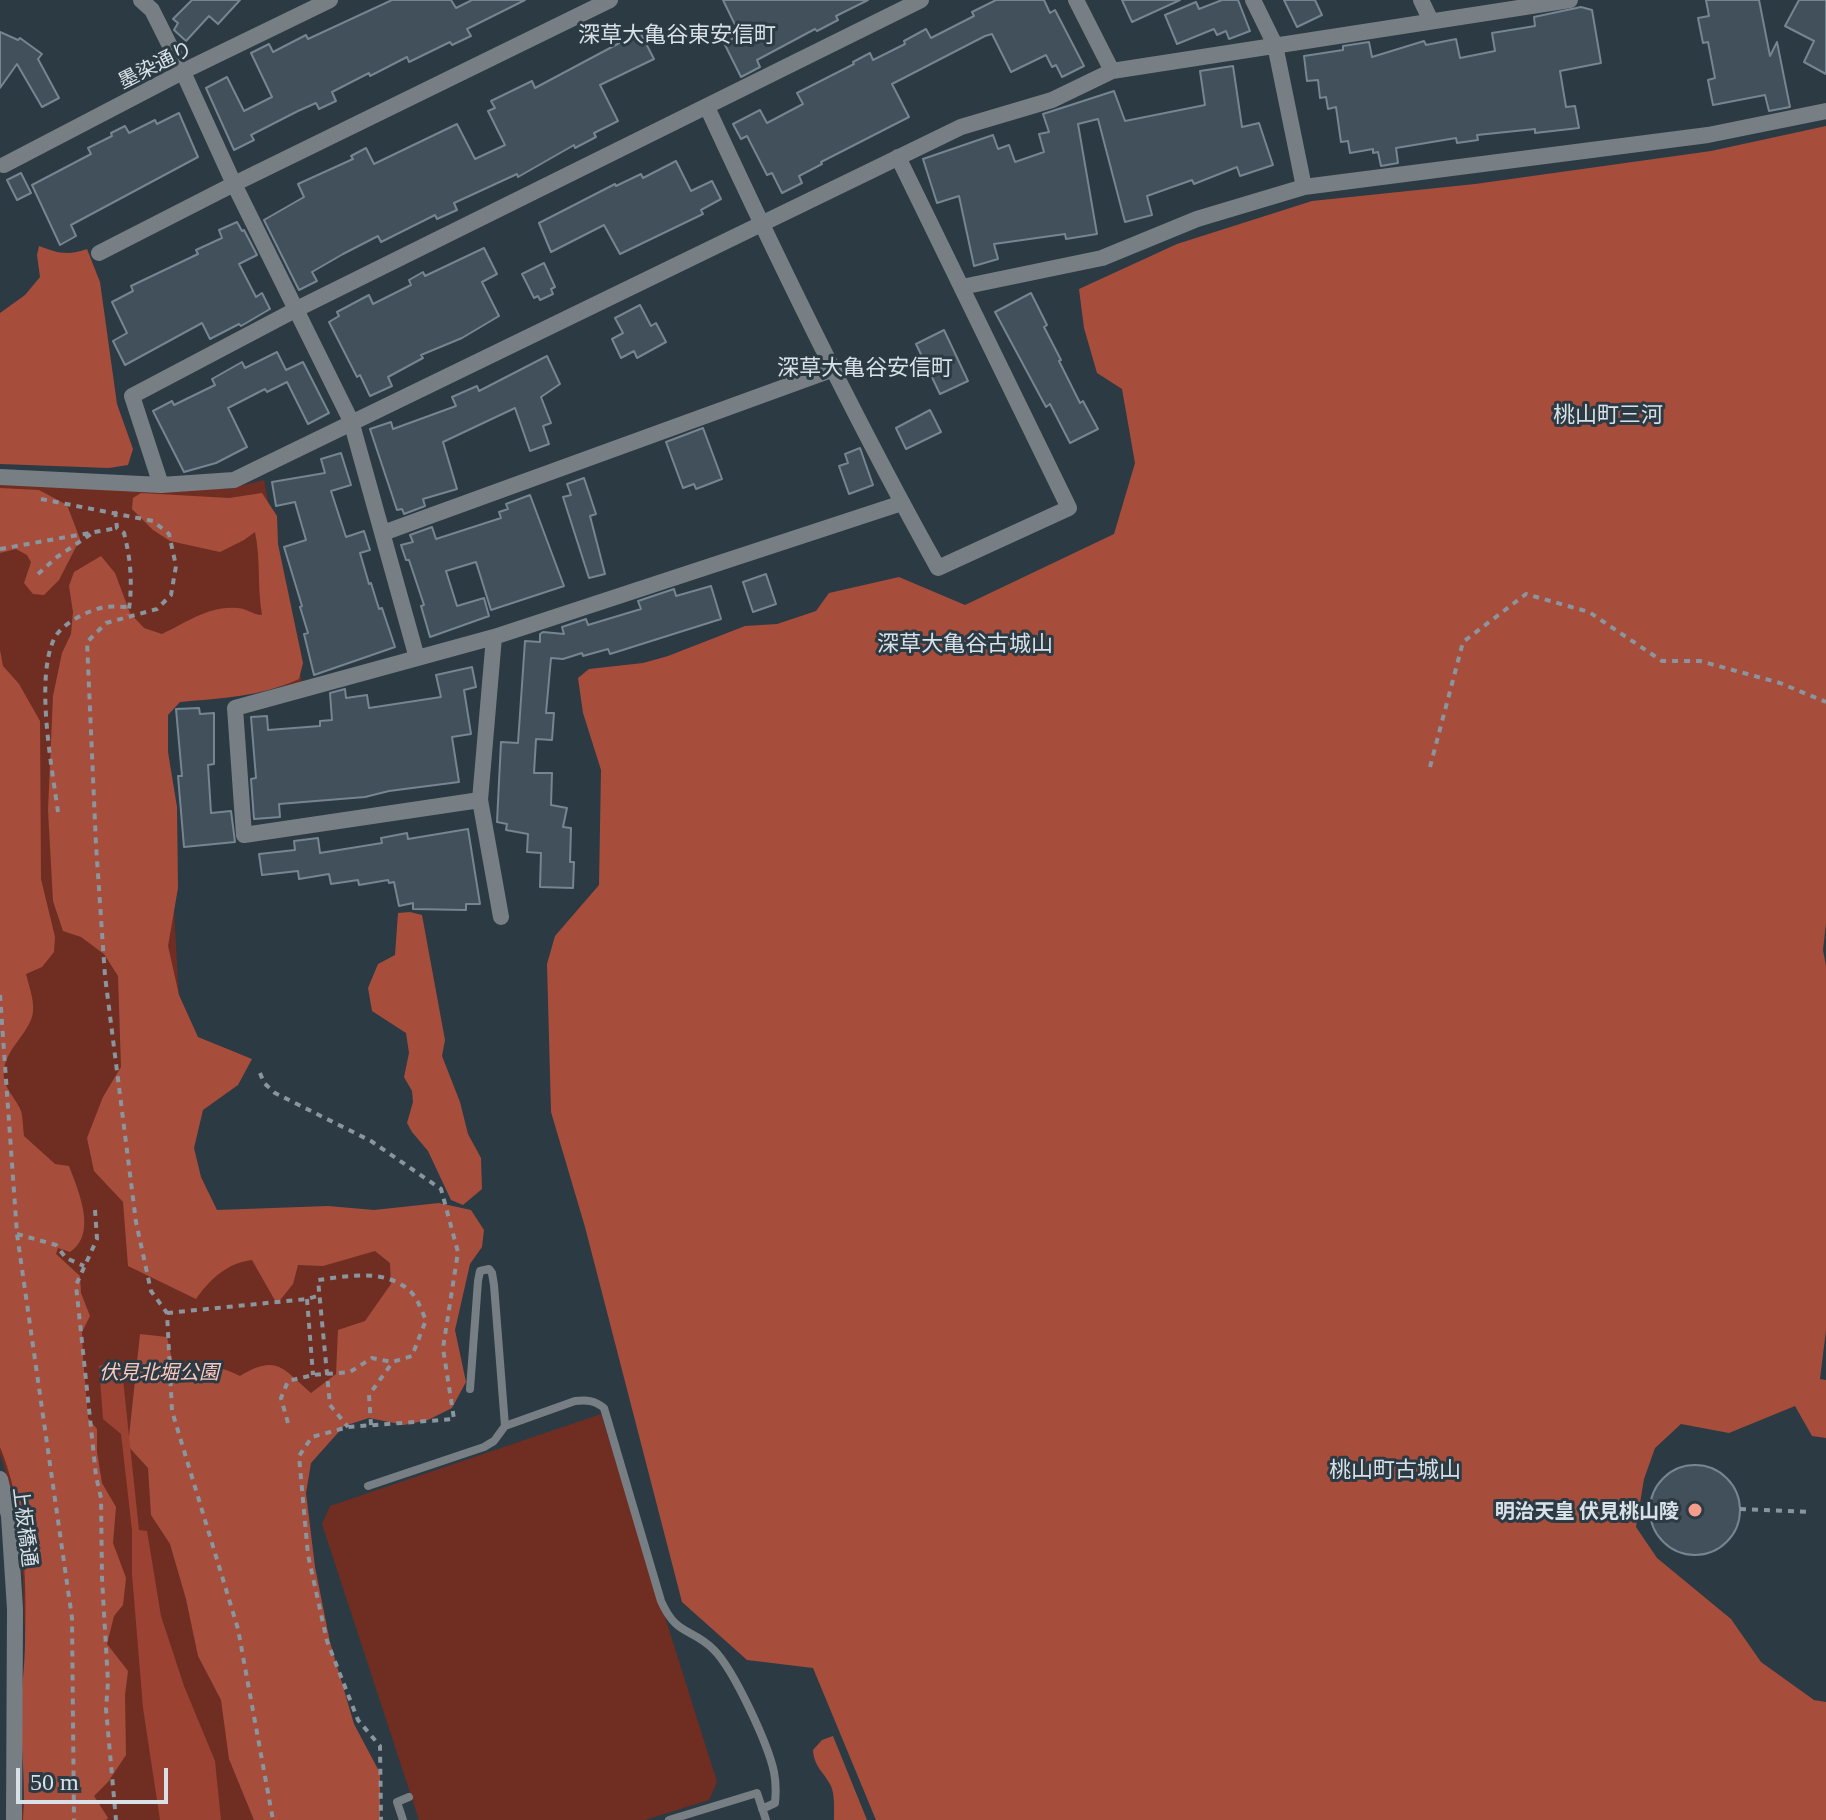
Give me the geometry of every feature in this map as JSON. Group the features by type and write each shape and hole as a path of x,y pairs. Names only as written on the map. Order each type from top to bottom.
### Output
{"street":[{"path":"141,0 152,10 183,72 234,184 351,421 417,658"},
{"name":"墨染通り","path":"2,166 330,0"},
{"path":"99,253 610,0"},
{"path":"161,485 132,396 297,309 921,0"},
{"path":"1076,0 1112,71"},
{"path":"1253,0 1275,45 1304,187"},
{"path":"1421,0 1431,21"},
{"path":"0,477 161,485 234,480 961,127 1052,100 1112,71 1570,0"},
{"path":"707,107 834,369 938,568 1069,508 898,157"},
{"path":"962,287 1102,258 1197,219 1304,187 1708,135 1826,111"},
{"path":"383,533 834,369"},
{"path":"480,800 244,835 235,708 494,637 902,503"},
{"path":"494,637 480,800 501,917"},
{"name":"上板橋通","path":"0,1479 15,1609 10,1815"}],"lane":[{"path":"470,1389 478,1281 480,1271 489,1269 494,1285 505,1426"},
{"path":"368,1486 484,1447 494,1441 505,1426 575,1401 587,1400 604,1408 661,1601 669,1618 717,1653 742,1697 769,1756 774,1771 775,1803 762,1809"},
{"path":"671,1820 757,1793 766,1820"},
{"path":"403,1820 397,1802 409,1797"}],"path":[{"path":"39,499 115,511 153,521 169,534 176,566 171,595 157,609 106,623 87,642 105,976 136,1222 151,1291 167,1313 172,1411 238,1629 273,1820"},
{"path":"115,511 117,528"},
{"path":"0,549 117,528 124,533 129,550 132,595 128,615"},
{"path":"38,574 93,533"},
{"path":"1430,767 1463,642 1526,594 1589,612 1662,661 1700,661 1780,683 1826,702"},
{"path":"58,812 46,705 47,661 54,638 65,625 104,607 130,607"},
{"path":"0,995 17,1234 72,1618 74,1820"},
{"path":"260,1073 264,1083 275,1093 371,1141 441,1189 458,1252 443,1348 454,1419 348,1427 312,1437 299,1456 308,1555 327,1641 358,1720 380,1746 381,1820"},
{"path":"95,1210 97,1239 76,1285 96,1476 101,1498 108,1682 106,1709 116,1820"},
{"path":"17,1234 56,1245 66,1258 84,1266"},
{"path":"288,1423 281,1398 288,1381 313,1375 328,1374 350,1372 372,1358 392,1362 412,1356 426,1320 413,1294 396,1281 366,1275 318,1280 321,1295 328,1374 330,1405 348,1427"},
{"path":"167,1313 321,1295"},
{"path":"307,1299 313,1375"},
{"path":"371,1425 369,1395 392,1362"},
{"path":"1740,1509 1809,1512"}],"green space":[{"path":"1826,126 1826,923 1823,950 1826,966 1826,1330 1820,1379 1826,1380 1826,1438 1812,1436 1795,1406 1729,1433 1681,1424 1655,1448 1644,1479 1636,1527 1657,1558 1731,1619 1761,1662 1814,1700 1826,1702 1826,1820 876,1820 813,1668 747,1660 682,1602 585,1227 551,1112 547,964 555,936 599,885 601,770 583,713 578,678 589,669 643,663 668,656 745,626 777,624 816,611 829,593 899,577 965,605 1114,534 1135,463 1122,389 1097,373 1084,328 1079,289 1177,244 1312,201 1475,184 1711,151"},
{"path":"39,246 63,253 87,249 100,282 117,404 133,449 128,465 109,468 0,464 0,313 25,295 40,277"},
{"name":"伏見北堀公園","path":"264,480 302,683 163,705 189,1185 210,1220 458,1213 354,1415 294,1455 330,1820 21,1820 29,1763 23,1578 14,1501 0,1453 0,484 229,489"},
{"path":"0,488 39,490 67,505 80,539 59,580 44,595 33,594 24,583 31,562 27,555 16,549 0,553"},
{"path":"141,493 229,498 262,493 277,516 278,544 303,663 299,679 284,685 241,696 180,702 168,715 168,752 177,807 178,888 168,946 179,995 198,1037 252,1059 238,1085 203,1110 194,1148 201,1177 217,1210 328,1206 374,1210 439,1203 471,1210 484,1230 482,1247 470,1264 455,1330 466,1382 452,1408 428,1420 404,1425 369,1418 344,1426 311,1463 306,1493 315,1567 330,1642 354,1724 380,1773 380,1820 254,1820 229,1759 221,1700 198,1656 170,1544 151,1515 148,1468 128,1446 140,1334 167,1337 175,1373 208,1366 240,1376 252,1369 271,1365 286,1371 311,1393 336,1374 338,1330 365,1321 391,1284 390,1263 375,1251 323,1266 298,1265 293,1284 277,1304 252,1260 220,1273 196,1299 128,1266 123,1202 94,1171 87,1138 103,1097 121,1067 118,976 104,954 81,937 63,931 53,901 48,810 53,696 62,653 71,634 73,612 69,586 74,572 101,556 115,573 130,613 144,628 162,634 217,609 240,608 262,615 255,532 220,552 170,541 153,530 132,509 133,498"},
{"path":"0,650 3,666 19,684 40,721 41,879 55,937 54,952 42,967 26,974 33,1001 32,1017 6,1061 4,1078 21,1111 24,1136 55,1164 69,1166 81,1199 83,1234 70,1252 58,1248 56,1254 80,1276 81,1293 90,1316 82,1332 88,1418 97,1429 102,1483 116,1507 113,1543 126,1578 123,1605 114,1616 107,1644 128,1671 125,1695 126,1755 108,1782 94,1796 108,1818 106,1820 23,1820 21,1715 25,1650 24,1567 19,1517 0,1447"},
{"path":"398,913 422,915 445,1040 442,1056 460,1102 468,1134 481,1158 482,1189 463,1205 451,1200 428,1151 407,1123 413,1102 412,1091 404,1077 409,1053 406,1033 372,1011 368,988 378,964 395,955"},
{"path":"601,1414 717,1782 709,1800 645,1820 419,1820 322,1524 330,1506"},
{"path":"833,1736 867,1820 834,1820 832,1790 817,1765 813,1750 822,1740"}],"shaded area":[{"path":"110,1362 113,1369 122,1370 139,1530 147,1531 161,1616 184,1686 215,1761 221,1820 160,1820 143,1708 132,1574 132,1530 121,1434 103,1419 99,1366"}],"building":[{"path":"192,0 240,0 218,24 209,16 186,41 174,30 178,23 173,19"},
{"path":"392,0 451,0 456,8 472,0 525,0 467,29 471,36 452,45 450,42 409,62 407,57 370,76 369,73 332,92 336,101 319,109 316,103 298,111 251,135 254,140 234,150 206,88 227,77 244,111 272,97 251,53 269,44 273,52 306,35 308,39"},
{"path":"723,0 868,0 836,16 838,20 757,60 760,67 741,77 724,43 740,35"},
{"path":"996,0 1044,0 1050,13 1055,10 1084,66 1062,77 1046,55 1011,72 992,34 985,36 892,84 909,117 821,162 799,176 802,183 782,193 772,173 767,175 747,136 741,139 733,124 760,110 767,123 803,104 797,93 853,62 870,53 873,60 926,29 931,38 974,16 972,12"},
{"path":"1122,0 1180,0 1132,22"},
{"path":"1222,0 1238,0 1250,31 1229,39 1226,31 1217,35 1214,29 1177,44 1165,15 1196,2 1199,9"},
{"path":"1284,0 1315,0 1322,15 1297,27"},
{"path":"1706,0 1759,0 1770,56 1777,42 1790,107 1769,111 1765,95 1713,105 1708,80 1715,78 1708,42 1703,43 1698,18 1709,16"},
{"path":"1799,0 1826,0 1826,74 1804,62 1814,41 1785,26"},
{"path":"1581,7 1592,10 1601,63 1560,71 1566,107 1575,106 1579,128 1477,135 1478,140 1457,143 1456,138 1396,148 1398,163 1381,166 1378,152 1373,153 1373,149 1350,153 1348,141 1341,142 1336,107 1328,109 1326,97 1320,98 1318,80 1307,81 1304,56 1369,42 1372,57 1424,41 1426,45 1456,39 1460,58 1495,51 1492,33 1535,26 1534,17"},
{"path":"0,32 18,40 20,38 42,54 38,59 59,98 42,107 17,64 0,88"},
{"path":"640,32 654,59 600,85 618,121 594,133 596,137 575,148 574,145 518,177 517,174 454,203 457,210 437,219 435,215 381,242 378,236 343,254 312,272 317,281 299,290 264,220 304,197 298,184 353,159 351,156 366,148 374,164 457,124 475,159 505,145 488,111 495,108 491,101 532,81 535,88"},
{"path":"1233,66 1242,127 1259,123 1273,165 1240,176 1237,167 1194,184 1192,180 1147,196 1152,215 1125,222 1098,119 1078,124 1097,234 1066,239 1065,234 994,244 998,259 974,266 959,196 937,203 923,159 993,135 998,149 1009,145 1015,162 1044,152 1039,134 1049,132 1043,114 1114,91 1125,121 1205,105 1200,71"},
{"path":"179,113 198,157 71,225 76,236 60,245 32,185 91,154 88,148 125,126 129,133 155,120 157,124"},
{"path":"676,161 691,191 712,181 721,199 701,210 703,214 620,254 604,225 551,252 539,223 615,184 641,174 643,178"},
{"path":"21,173 31,193 17,200 7,180"},
{"path":"237,222 257,255 239,264 256,297 262,293 270,309 210,339 202,323 125,365 113,341 127,333 112,302 133,291 131,286 198,254 196,250 222,238 219,230"},
{"path":"484,248 497,274 482,282 499,316 462,338 421,355 423,358 388,377 392,386 370,396 329,322 339,316 337,312 369,295 373,304 411,285 409,280 423,272 425,276"},
{"path":"544,263 555,287 551,289 553,294 540,300 538,296 534,298 522,274"},
{"path":"1031,293 1047,325 1044,327 1059,361 1080,403 1083,401 1098,429 1070,443 1050,404 1046,407 995,312"},
{"path":"640,305 651,326 656,323 666,342 637,358 634,351 621,358 612,339 623,333 615,318"},
{"path":"944,330 968,381 940,394 916,344"},
{"path":"277,352 286,370 303,362 329,413 308,424 287,382 267,392 265,389 228,408 247,447 216,463 184,472 153,411 172,401 174,405 215,385 212,379 242,362 245,368"},
{"path":"547,356 560,384 541,397 551,423 543,426 549,444 530,451 515,408 443,442 457,489 423,499 425,506 404,514 402,509 397,510 370,429 391,422 393,429 456,406 452,397 477,386 479,391"},
{"path":"930,410 941,432 906,449 896,428"},
{"path":"703,428 722,479 696,489 694,484 683,488 666,442"},
{"path":"860,448 873,485 849,494 839,466 848,463 845,454"},
{"path":"341,453 351,485 331,491 346,537 364,531 370,550 360,553 395,647 314,675 304,634 308,633 302,606 284,547 306,540 295,502 276,506 272,482 325,473 321,459"},
{"path":"584,478 596,514 590,516 605,574 589,578 563,497 571,495 567,484"},
{"path":"530,495 564,586 491,610 476,562 446,571 457,606 484,598 489,616 430,637 421,606 424,605 401,545 413,542 410,535 432,527 436,539 501,518 499,512 508,509 506,504"},
{"path":"766,574 776,604 753,612 743,582"},
{"path":"711,586 721,619 610,654 608,649 583,656 582,653 563,659 551,658 546,713 554,713 552,740 536,739 534,773 552,773 551,805 567,808 563,827 571,828 573,888 540,887 541,853 527,852 528,834 506,830 507,824 497,822 501,742 518,743 525,641 540,642 543,632 564,634 562,627 586,619 588,625 641,609 638,601 674,589 676,596"},
{"path":"472,667 476,687 464,690 471,734 452,737 459,782 365,797 279,804 280,817 254,819 251,779 256,778 251,717 267,716 268,730 320,726 320,721 332,720 330,693 345,689 346,698 367,695 369,708 441,697 436,675"},
{"path":"199,708 200,714 214,713 214,764 208,765 211,813 231,811 235,842 184,847 176,709"},
{"path":"468,829 480,904 466,904 466,910 413,909 413,903 399,906 394,882 389,883 388,880 359,885 358,880 331,884 329,874 299,879 298,871 262,875 259,854 295,850 294,841 318,838 320,853 382,843 381,838 407,833 408,839"},
{"name":"明治天皇 伏見桃山陵","path":"1695,1465 1712,1468 1727,1478 1737,1493 1740,1510 1737,1527 1727,1542 1712,1552 1695,1555 1678,1552 1663,1542 1653,1527 1650,1510 1653,1493 1663,1478 1678,1468"}],"place":[{"name":"明治天皇 伏見桃山陵","path":"1695,1510"}],"district":[{"name":"深草大亀谷東安信町","path":"677,34"},
{"name":"深草大亀谷安信町","path":"865,367"},
{"name":"桃山町三河","path":"1608,414"},
{"name":"深草大亀谷古城山","path":"965,643"},
{"name":"桃山町古城山","path":"1395,1469"}]}
